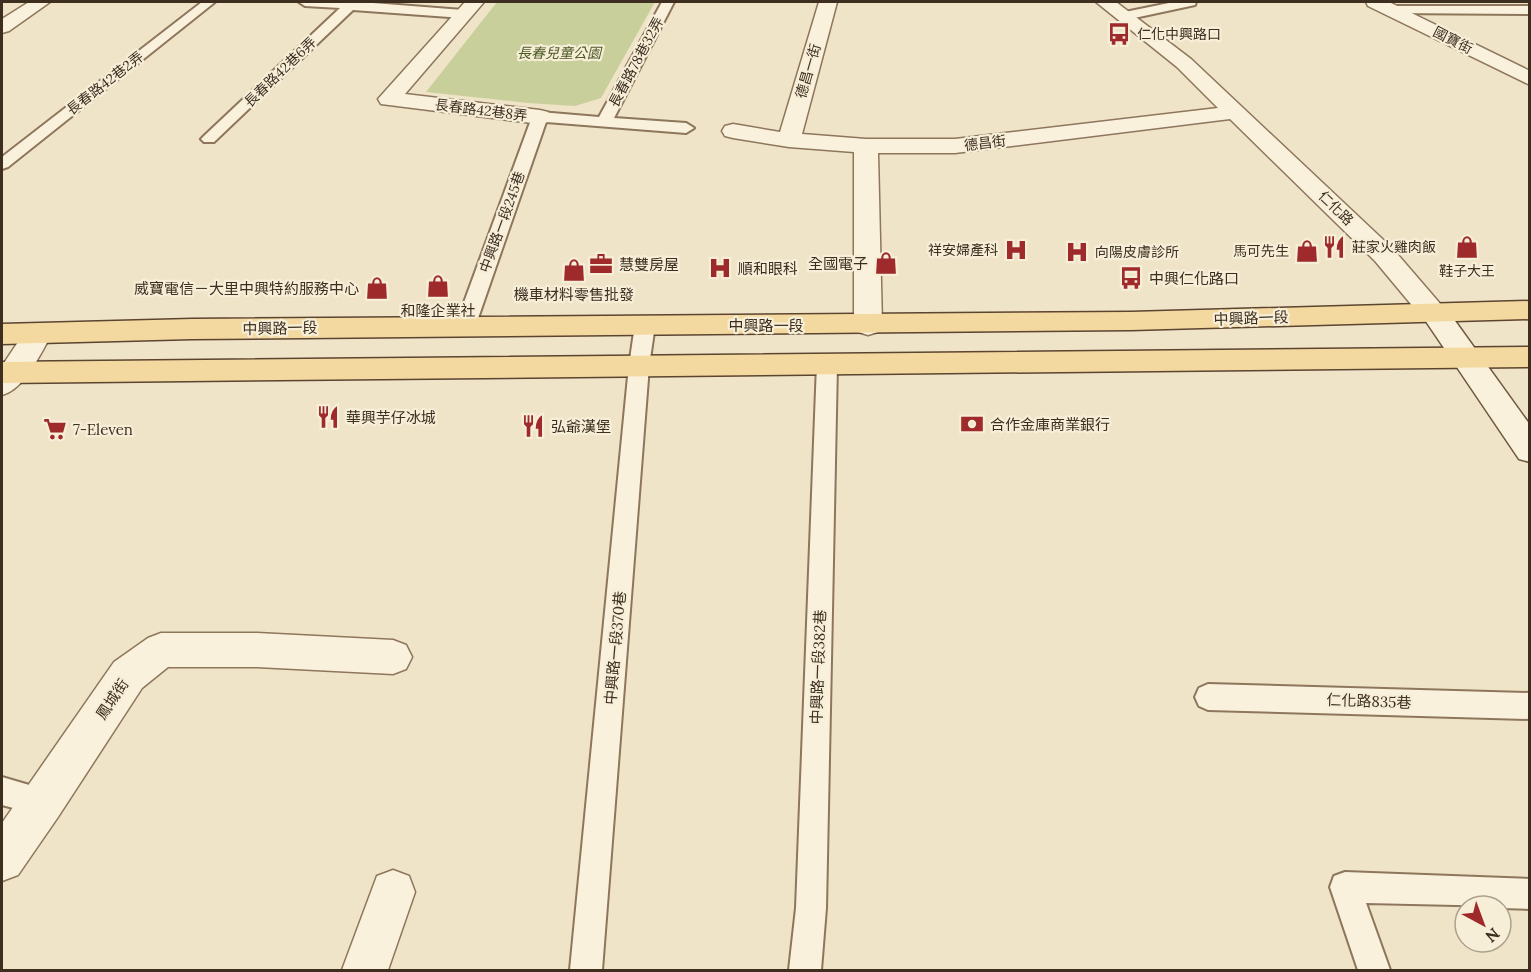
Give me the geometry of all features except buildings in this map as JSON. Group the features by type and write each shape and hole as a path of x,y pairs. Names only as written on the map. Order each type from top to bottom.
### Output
{"main road":[{"name":"中興路一段","path":"2,334 192,329 868,325 1435,314 1530,310"},
{"path":"5,377 639,366 1530,357"}],"street":[{"path":"2,27 41,2"},
{"name":"德昌一街","path":"789,140 828,2"},
{"name":"仁化路","path":"1105,2 1184,63 1383,255 1435,314 1530,450"},
{"name":"國寶街","path":"1384,6 1530,79"},
{"name":"長春路42巷8弄","path":"469,8 388,99 540,117"},
{"name":"德昌街","path":"733,131 789,140 866,146 955,146 1236,112"},
{"path":"866,146 868,325"},
{"path":"5,377 38,334"},
{"name":"鳳城街","path":"2,860 128,675 161,650 256,650 393,657"},
{"path":"365,970 393,892"}],"lane":[{"name":"長春路42巷2弄","path":"2,164 209,2"},
{"path":"305,2 469,8"},
{"name":"長春路78巷32弄","path":"604,122 668,2"},
{"path":"1125,16 1190,2"},
{"name":"長春路42巷6弄","path":"210,139 352,3"},
{"path":"1384,6 1530,10"},
{"name":"長春路42巷8弄","path":"540,117 686,128"},
{"name":"中興路一段245巷","path":"465,327 540,117"},
{"name":"中興路一段370巷","path":"586,970 639,366 645,325"},
{"name":"中興路一段382巷","path":"805,970 811,908 827,364"},
{"name":"仁化路835巷","path":"1208,697 1530,706"},
{"path":"2,791 43,802"},
{"path":"1374,970 1345,887 1530,894"}],"green space":[{"name":"長春兒童公園","path":"497,2 655,2 601,98 575,106 426,92"}],"place":[{"name":"仁化中興路口","path":"1119,34"},
{"name":"莊家火雞肉飯","path":"1334,247"},
{"name":"鞋子大王","path":"1467,247"},
{"name":"祥安婦產科","path":"1016,250"},
{"name":"馬可先生","path":"1307,251"},
{"name":"向陽皮膚診所","path":"1077,252"},
{"name":"全國電子","path":"886,263"},
{"name":"慧雙房屋","path":"601,264"},
{"name":"順和眼科","path":"720,268"},
{"name":"機車材料零售批發","path":"574,270"},
{"name":"中興仁化路口","path":"1131,278"},
{"name":"和隆企業社","path":"438,286"},
{"name":"威寶電信－大里中興特約服務中心","path":"377,288"},
{"name":"華興芋仔冰城","path":"328,417"},
{"name":"合作金庫商業銀行","path":"972,424"},
{"name":"弘爺漢堡","path":"533,426"},
{"name":"7-Eleven","path":"55,429"}]}
